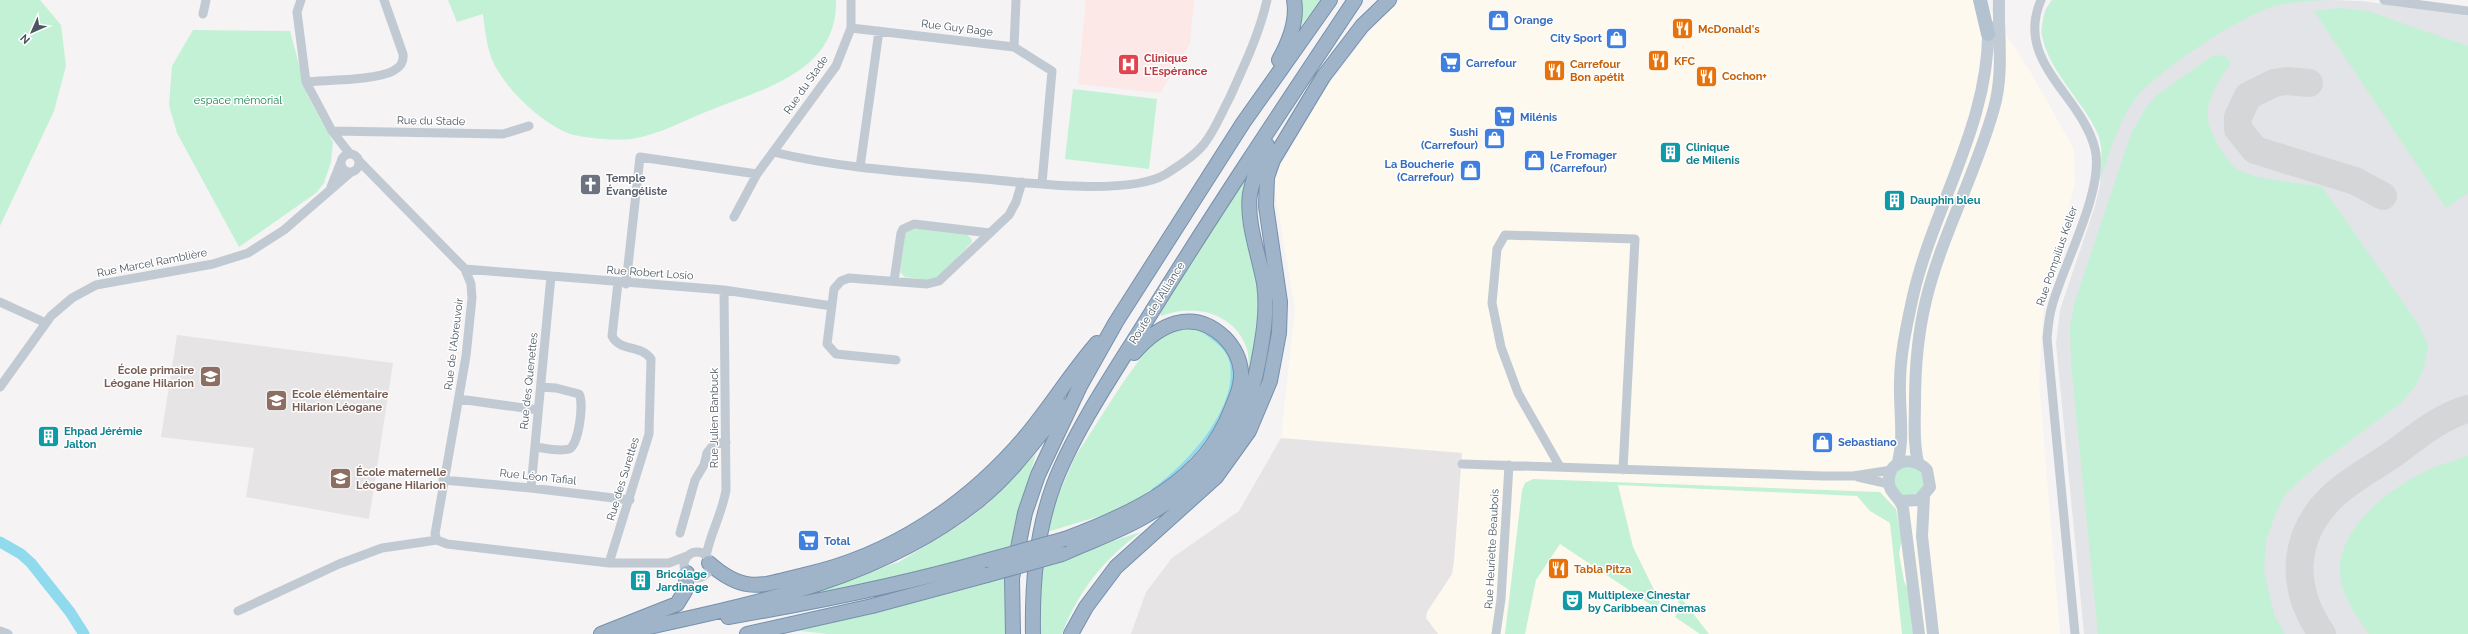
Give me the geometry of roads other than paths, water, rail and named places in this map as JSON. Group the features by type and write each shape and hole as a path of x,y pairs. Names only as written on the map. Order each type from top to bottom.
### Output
{"highway":[{"path":"1013,634 1012,578 1025,513 1038,475 1080,386 1116,322 1243,123 1287,47 1295,20 1294,0"},
{"path":"1243,123 1330,0"},
{"name":"Route de l'Alliance","path":"1033,634 1033,575 1047,505 1062,465 1118,366 1190,250 1355,0"},
{"path":"1071,634 1086,607 1116,567 1216,477 1237,448 1261,406 1270,381 1279,333 1280,302 1266,206 1267,177 1273,160 1323,77 1362,26 1389,0"},
{"path":"1062,554 1147,515 1185,489 1219,456 1243,417 1254,385 1264,334 1264,285 1251,222 1250,194 1260,161 1292,94"},
{"path":"638,634 676,625 829,600 913,582 1065,539 1116,520 1148,503 1197,464 1214,443 1227,421 1239,390 1241,372 1237,353 1219,333 1198,322 1184,321 1157,330 1118,366"},
{"path":"708,560 735,582 758,586 825,571 874,553 922,527 971,493 1025,437 1078,364 1116,322"},
{"path":"618,634 724,610 826,582 906,549 959,515 1008,474 1034,445 1080,386"},
{"path":"747,634 872,606 1062,554 1126,534 1190,501"},
{"path":"601,634 678,604 685,591 686,571"}],"main road":[{"path":"1980,0 1988,34"},
{"path":"1924,497 1913,502 1901,501 1893,494 1889,484 1900,448 1900,382 1905,339 1914,296 1929,241 1966,146 1978,106 1986,61 1988,34 1987,0"},
{"path":"1918,462 1915,447 1915,382 1919,340 1926,300 1937,263 1994,108 1999,79 1999,0"},
{"path":"1894,467 1907,460 1918,462 1927,470 1930,481 1924,497 1922,536 1933,634"},
{"path":"1901,501 1908,538 1919,634"}],"street":[{"path":"203,14 206,0"},
{"path":"301,0 297,12 306,82 332,131 339,141 345,158 343,169 380,184"},
{"path":"306,82 380,74 393,71 401,65 404,60 403,54 384,0"},
{"name":"Rue du Stade","path":"734,217 757,174 836,66 851,28 850,0"},
{"path":"1016,0 1014,47 1052,71 1042,183"},
{"path":"773,152 801,159 926,175 1042,183 1118,185 1145,182 1165,175 1194,155 1214,129 1250,54 1261,26 1267,0"},
{"name":"Rue Pompilius Keller","path":"2041,0 2035,14 2033,31 2037,46 2052,76 2083,120 2091,135 2096,157 2093,189 2052,305 2047,338 2075,634"},
{"path":"2384,0 2468,11"},
{"name":"Rue Guy Bage","path":"851,28 1014,47"},
{"path":"860,167 879,31"},
{"name":"Rue du Stade","path":"332,131 503,134 529,126"},
{"path":"345,158 357,157 380,184"},
{"name":"Rue des Surettes","path":"609,563 630,500 649,434 651,359 645,352 618,344 612,336 622,283 640,157 757,174"},
{"name":"Rue Marcel Ramblière","path":"330,188 345,158"},
{"path":"352,172 359,161"},
{"name":"Rue Marcel Ramblière","path":"0,387 46,323 72,298 96,285 213,264 248,253 284,230 330,188 352,172"},
{"path":"896,360 836,354 831,350 827,344 834,289 845,279 927,284 939,281 1009,215 1016,202 1022,182"},
{"name":"Rue de l'Abreuvoir","path":"380,184 465,269 471,284 472,298 459,399 443,480 435,534 437,540"},
{"path":"894,281 901,233 908,226 914,224 990,233"},
{"path":"1560,467 1518,393 1501,347 1492,302 1497,249 1505,235 1636,239 1623,470"},
{"name":"Rue Robert Losio","path":"465,269 622,283 724,290 832,306"},
{"name":"Rue des Quenettes","path":"531,488 551,276"},
{"name":"Rue Julien Banbuck","path":"708,560 708,543 721,514 724,502 726,442 724,290"},
{"path":"0,302 46,323"},
{"path":"535,447 562,450 575,445 580,411 579,394 556,388 541,387"},
{"path":"459,399 538,410"},
{"path":"680,533 695,480 704,465 707,453 714,444 726,442"},
{"path":"1462,464 1853,476 1889,484"},
{"name":"Rue Heuriette Beaubois","path":"1496,634 1501,599 1509,465"},
{"path":"1853,476 1894,467"},
{"name":"Rue Léon Tafial","path":"443,480 531,488 630,500"},
{"path":"238,611 339,564 382,548 437,540 447,544 609,563 669,563 697,552 708,560 708,570 700,577 693,577 686,571 669,563"},
{"name":"Rue Julien Banbuck","path":"697,552 708,543"},
{"path":"686,571 684,562 687,556"},
{"path":"0,631 8,634"}],"waterway":[{"path":"1153,490 1167,479 1195,451 1220,416 1228,398 1232,380 1231,362 1224,348 1203,331"},
{"path":"0,542 21,554 31,563 70,612 84,634"}],"place":[{"name":"Orange","path":"1499,20"},
{"name":"McDonald's","path":"1682,29"},
{"name":"City Sport","path":"1617,38"},
{"name":"KFC","path":"1658,61"},
{"name":"Carrefour","path":"1450,63"},
{"name":"Clinique L'Espérance","path":"1129,64"},
{"name":"Carrefour Bon apétit","path":"1554,70"},
{"name":"Cochon+","path":"1707,76"},
{"name":"Milénis","path":"1505,117"},
{"name":"Sushi (Carrefour)","path":"1494,138"},
{"name":"Clinique de Milenis","path":"1671,153"},
{"name":"Le Fromager (Carrefour)","path":"1534,161"},
{"name":"La Boucherie (Carrefour)","path":"1470,170"},
{"name":"Temple Évangéliste","path":"590,184"},
{"name":"Dauphin bleu","path":"1894,200"},
{"name":"École primaire Léogane Hilarion","path":"210,376"},
{"name":"Ecole élémentaire Hilarion Léogane","path":"277,400"},
{"name":"Ehpad Jérémie Jalton","path":"48,437"},
{"name":"Sebastiano","path":"1823,442"},
{"name":"École maternelle Léogane Hilarion","path":"341,478"},
{"name":"Total","path":"808,541"},
{"name":"Tabla Pitza","path":"1559,569"},
{"name":"Bricolage Jardinage","path":"640,580"},
{"name":"Multiplexe Cinestar by Caribbean Cinemas","path":"1573,601"}],"park label":[{"name":"espace mémorial","path":"238,100"}]}
